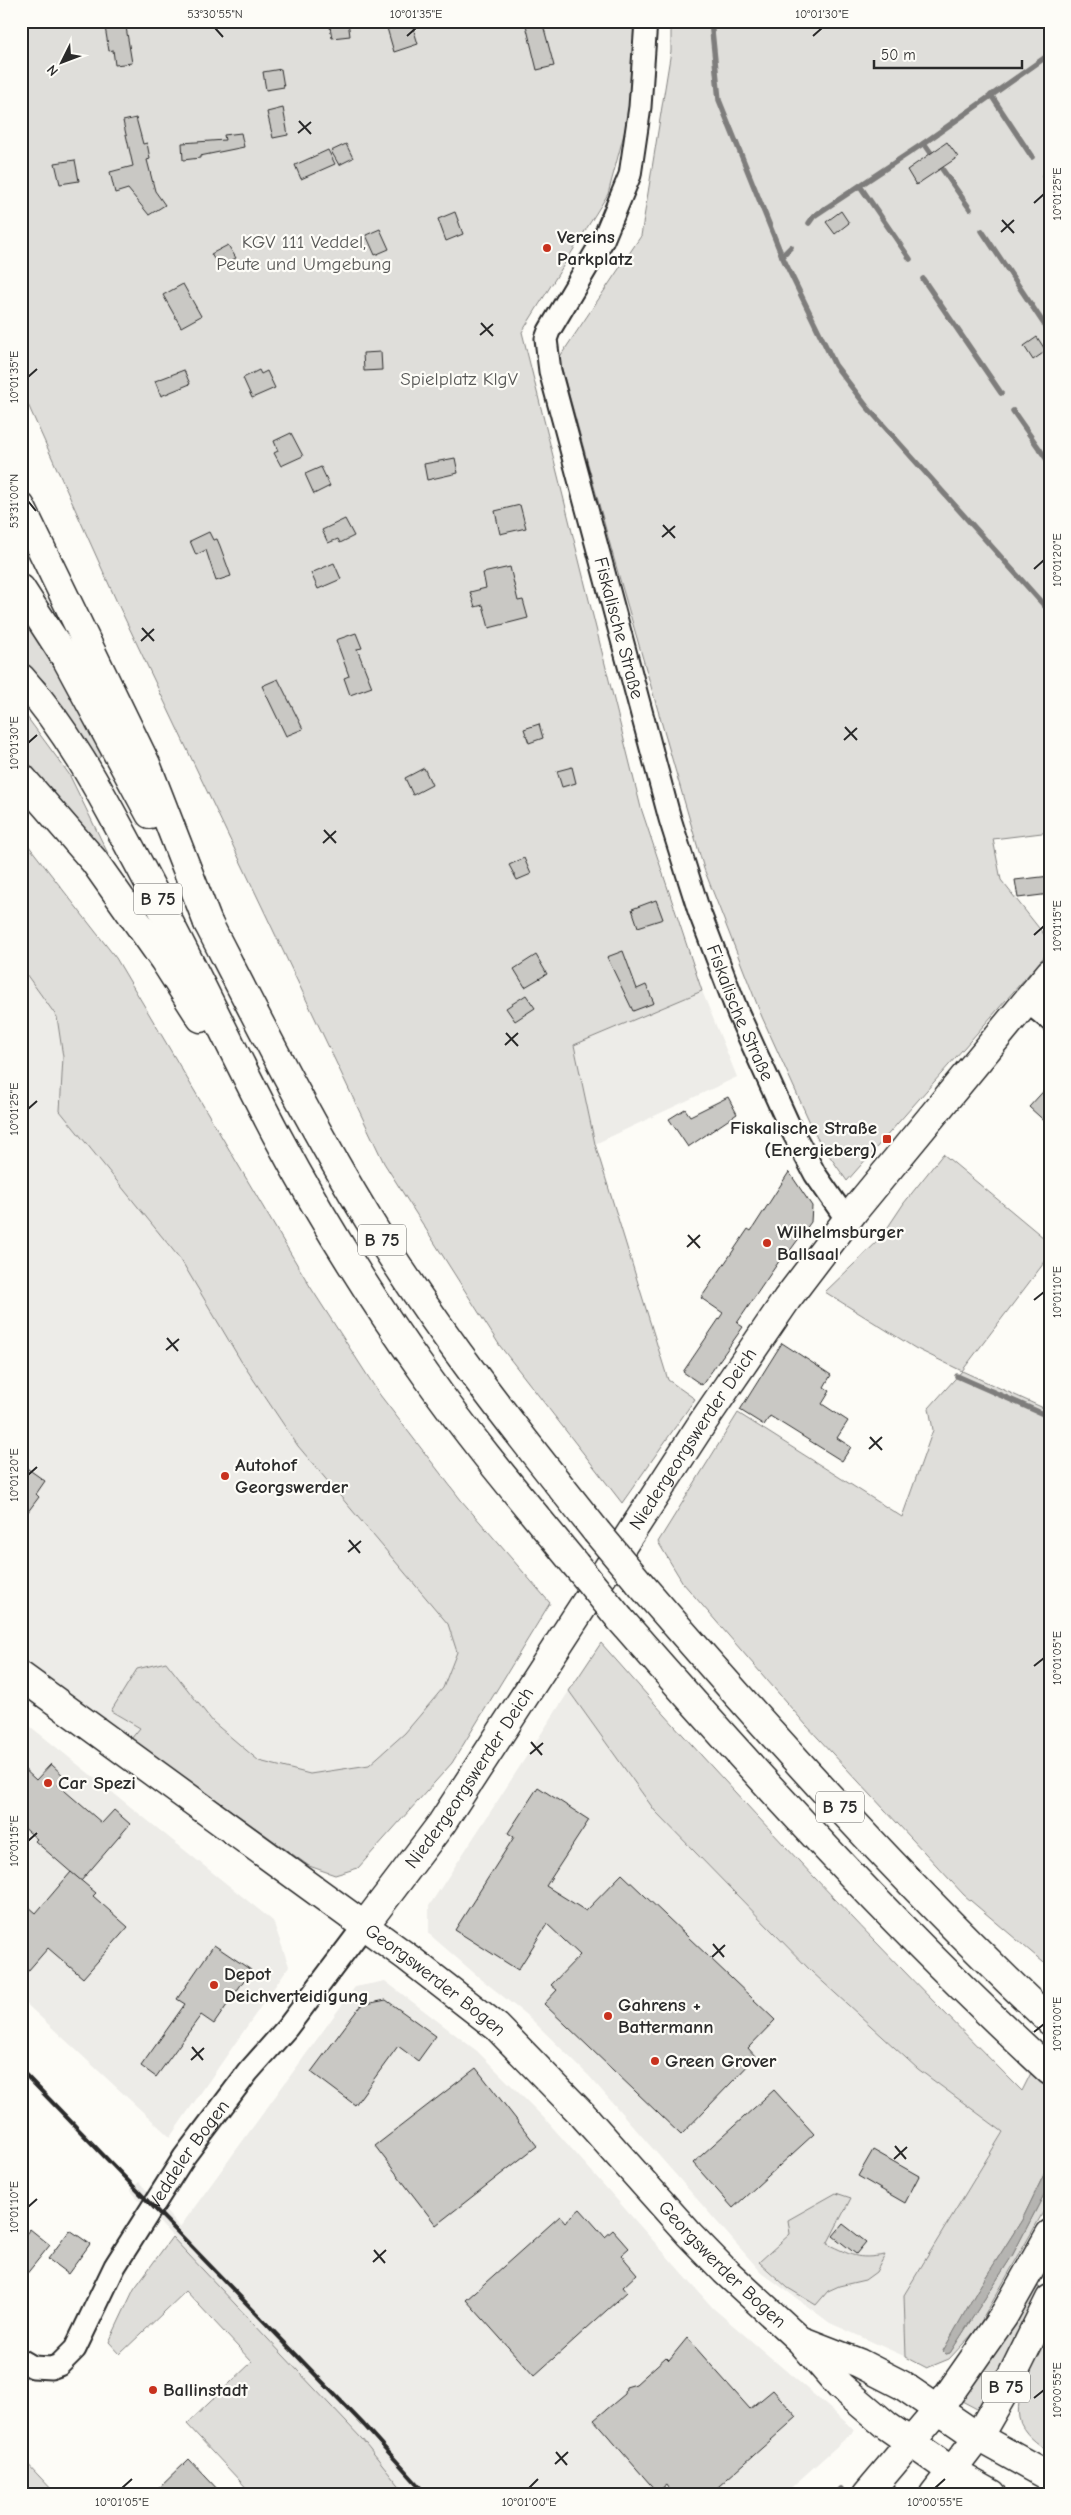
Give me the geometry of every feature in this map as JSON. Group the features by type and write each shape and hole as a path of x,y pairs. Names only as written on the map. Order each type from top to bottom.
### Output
{"main road":[{"path":"21,507 146,764 208,923"},
{"path":"21,589 67,660 208,923"},
{"name":"B 75","path":"21,678 60,726 104,798 182,945 275,1132 327,1224 383,1314 428,1379 476,1442 620,1619 740,1757 907,1933 1050,2071"},
{"name":"B 75","path":"21,778 94,861 164,960 275,1132"},
{"name":"B 75","path":"208,923 333,1158 380,1238 467,1366 596,1531 770,1733 960,1933 1049,2020"},
{"name":"Niedergeorgswerder Deich","path":"364,1926 442,1823 703,1422 787,1299 847,1220 1025,1000 1050,973"},
{"name":"Georgswerder Bogen","path":"21,1676 364,1926 450,1990 513,2042 582,2114 689,2234 732,2278 801,2341 840,2386 910,2443 953,2472 992,2494"},
{"name":"B 75","path":"938,2410 1003,2317 1050,2234"},
{"name":"B 75","path":"978,2437 1004,2392 1050,2299"},
{"name":"Georgswerder Bogen","path":"801,2341 860,2363 902,2385 978,2437 1050,2477"},
{"path":"867,2494 938,2410"},
{"path":"934,2494 953,2472 978,2437"}],"street":[{"name":"Fiskalische Straße","path":"646,21 640,107 630,175 602,240 549,331 546,339 550,370 670,819 700,911 738,1013 788,1123 815,1174 847,1220"},
{"path":"1025,1000 1050,1020"},
{"name":"Veddeler Bogen","path":"21,2360 33,2367 51,2368 59,2365 75,2349 115,2266 184,2157 248,2072 287,2028 364,1926"}],"shaded area":[{"name":"Autohof Georgswerder","path":"21,967 57,1017 63,1057 60,1111 181,1260 241,1361 298,1446 448,1624 457,1652 443,1688 405,1733 370,1765 310,1774 259,1761 213,1722 166,1662 111,1711 140,1728 131,1739 21,1659"},
{"path":"702,991 737,1077 595,1144 574,1045"},
{"path":"569,1691 655,1811 812,1972 918,2069 1003,2132 904,2295 906,2357 830,2323 761,2272 589,2076 530,2018 429,1934 429,1906"},
{"path":"21,1719 273,1921 289,1966 170,2137 21,1999"},
{"path":"385,1981 477,2051 546,2120 713,2308 855,2430 784,2494 406,2494 362,2439 172,2237 174,2234 172,2236 130,2190 139,2182 180,2227 355,1987"},
{"path":"1050,2162 1050,2183 1012,2256 950,2353 946,2354 943,2351 977,2291 1022,2220"}],"green space":[{"name":"KGV 111 Veddel, Peute und Umgebung","path":"21,21 634,21 633,100 608,194 522,332 641,808 702,991 574,1045 595,1144 668,1380 695,1399 622,1503 500,1346 384,1163 116,600 21,389"},
{"path":"671,21 1050,21 1050,832 993,839 1001,880 1050,942 1050,950 847,1181 817,1138 762,1017 704,869 614,559 559,358 641,236 671,51"},
{"path":"21,612 105,751 98,759 45,682 21,658"},
{"path":"21,709 69,774 116,870 21,765"},
{"path":"21,836 116,958 311,1288 380,1395 461,1500 550,1603 452,1763 358,1868 335,1875 309,1866 131,1739 140,1728 111,1711 137,1669 166,1662 213,1722 259,1761 310,1774 369,1765 405,1733 443,1688 457,1652 448,1624 298,1446 241,1361 181,1260 60,1111 63,1057 57,1017 21,967"},
{"path":"943,1154 1050,1243 1050,1255 962,1371 915,1348 825,1292 880,1239 904,1203"},
{"path":"962,1371 1050,1411 1050,1968 964,1895 806,1725 683,1583 658,1542 738,1413 902,1517 933,1430 929,1408"},
{"path":"601,1643 808,1871 1022,2091 1050,2035 1050,2162 1022,2220 977,2291 943,2351 946,2354 950,2353 1012,2256 1050,2183 1050,2200 977,2329 949,2359 927,2368 906,2357 904,2295 1003,2132 918,2069 812,1972 655,1811 569,1691"},
{"path":"836,2193 851,2198 827,2244 854,2256 885,2255 876,2272 865,2280 839,2286 828,2291 816,2305 788,2288 759,2262 790,2234 788,2220"},
{"path":"172,2237 362,2439 406,2494 252,2494 187,2424 252,2362 186,2291 120,2354 109,2342 134,2289"},
{"path":"1038,2286 1042,2293 996,2385 977,2409 960,2400"},
{"path":"1050,2327 1050,2452 1023,2429 1018,2407 1024,2384"},
{"path":"21,2457 56,2494 21,2494"}],"building":[{"path":"104,21 125,21 132,63 115,65 113,50 109,51"},
{"path":"329,21 348,21 350,36 332,38"},
{"path":"392,21 411,21 418,44 394,52 387,28 394,26"},
{"path":"542,21 554,66 537,70 526,25"},
{"path":"281,69 284,87 266,90 263,72"},
{"path":"283,108 288,135 273,138 267,112"},
{"path":"136,118 143,144 147,143 150,159 147,160 155,191 165,205 149,215 128,189 115,193 110,172 133,166 123,121"},
{"path":"241,133 244,147 200,156 200,158 183,160 182,143 225,140 224,135"},
{"path":"947,142 958,157 916,185 907,170"},
{"path":"346,144 353,158 339,165 331,151"},
{"path":"328,150 335,164 301,179 295,165"},
{"path":"75,160 79,181 60,184 55,163"},
{"path":"841,211 849,223 835,234 826,222"},
{"path":"455,212 463,234 446,241 438,219"},
{"path":"380,229 389,249 375,255 366,235"},
{"path":"228,245 236,258 219,267 211,254"},
{"path":"183,284 201,316 181,327 163,295"},
{"path":"1037,337 1046,351 1033,360 1024,346"},
{"path":"381,352 382,370 364,371 363,353"},
{"path":"184,370 190,384 161,396 155,381"},
{"path":"259,370 261,374 267,371 275,388 252,398 243,378"},
{"path":"291,433 303,456 281,466 274,453 278,451 274,441"},
{"path":"455,458 458,473 427,480 424,464"},
{"path":"321,467 330,486 314,494 305,474"},
{"path":"520,505 526,528 500,534 495,511"},
{"path":"345,519 354,536 340,543 338,539 328,543 322,530"},
{"path":"209,532 213,540 217,539 231,576 216,581 206,550 196,555 190,541"},
{"path":"334,563 341,579 318,589 311,573"},
{"path":"510,567 518,601 523,600 528,618 489,628 483,605 475,607 470,592 486,588 483,573"},
{"path":"356,633 362,648 357,649 372,687 350,695 344,678 349,676 336,640"},
{"path":"278,679 303,729 286,736 262,686"},
{"path":"539,724 543,738 529,743 524,729"},
{"path":"572,767 576,783 562,787 557,771"},
{"path":"424,768 432,785 413,795 405,778"},
{"path":"524,858 531,874 517,880 509,865"},
{"path":"1050,876 1050,894 1018,898 1015,880"},
{"path":"656,900 663,919 638,927 632,909"},
{"path":"623,951 637,989 646,985 654,1003 633,1011 607,957"},
{"path":"536,955 547,974 525,987 514,969"},
{"path":"526,995 535,1008 515,1021 506,1008"},
{"path":"1050,1084 1050,1126 1029,1107"},
{"path":"728,1097 737,1114 688,1147 669,1119 685,1109 690,1116"},
{"name":"Wilhelmsburger Ballsaal","path":"789,1172 812,1206 811,1222 786,1256 784,1254 737,1323 743,1327 702,1385 683,1372 723,1313 701,1298 748,1229 751,1231"},
{"path":"782,1343 831,1375 824,1387 830,1391 822,1404 848,1421 837,1438 851,1447 842,1461 770,1416 764,1425 740,1410"},
{"path":"21,1464 45,1481 36,1494 39,1497 21,1521"},
{"path":"51,1764 65,1777 58,1785 102,1823 114,1810 130,1824 81,1881 35,1841 37,1839 21,1825 21,1766 36,1780"},
{"path":"538,1787 589,1820 546,1886 586,1911 622,1874 775,2020 748,2048 756,2057 681,2135 544,2004 557,1990 551,1985 580,1955 547,1924 518,1970 455,1930 514,1837 508,1833"},
{"path":"71,1872 96,1893 93,1896 128,1927 83,1978 48,1948 21,1979 21,1900 36,1913"},
{"name":"Depot Deichverteidigung","path":"214,1945 251,1970 214,2024 201,2015 156,2077 141,2066 185,2004 177,1999"},
{"path":"386,2000 436,2036 418,2061 398,2046 355,2105 311,2072 361,2005"},
{"path":"476,2068 537,2146 436,2225 375,2146"},
{"path":"774,2090 814,2134 733,2208 693,2163"},
{"path":"873,2150 919,2176 905,2203 858,2176"},
{"path":"580,2209 605,2237 613,2230 629,2248 621,2255 637,2274 623,2287 627,2292 534,2376 466,2300 560,2216 565,2222"},
{"path":"843,2224 866,2242 856,2254 833,2236"},
{"path":"30,2229 50,2245 21,2281 21,2240"},
{"path":"70,2230 90,2244 68,2274 48,2259"},
{"path":"687,2338 750,2409 773,2390 797,2417 710,2494 672,2494 666,2485 657,2492 594,2420 625,2394 626,2387 636,2384 666,2357 669,2360"},
{"path":"189,2459 222,2494 153,2494"}],"waterway":[{"path":"711,21 719,100 782,256 835,365 867,407 1050,612"},
{"path":"809,223 814,216 924,143 1050,54"},
{"path":"991,95 1032,157"},
{"path":"924,143 970,209"},
{"path":"1044,176 1050,185"},
{"path":"860,186 910,259"},
{"path":"982,231 1050,333"},
{"path":"782,256 791,247"},
{"path":"923,279 1001,393"},
{"path":"1013,411 1050,464"},
{"path":"957,1376 1050,1417"},
{"path":"836,2494 841,2489"}],"railway":[{"path":"21,2070 364,2425 426,2494"}],"place":[{"name":"Vereins Parkplatz","path":"547,248"},
{"name":"Fiskalische Straße (Energieberg)","path":"887,1139"},
{"name":"Wilhelmsburger Ballsaal","path":"767,1243"},
{"name":"Autohof Georgswerder","path":"225,1476"},
{"name":"Car Spezi","path":"48,1783"},
{"name":"Depot Deichverteidigung","path":"214,1985"},
{"name":"Gahrens + Battermann","path":"608,2016"},
{"name":"Green Grover","path":"655,2061"},
{"name":"Ballinstadt","path":"153,2390"}],"park label":[{"name":"Spielplatz KlgV","path":"459,379"}]}
